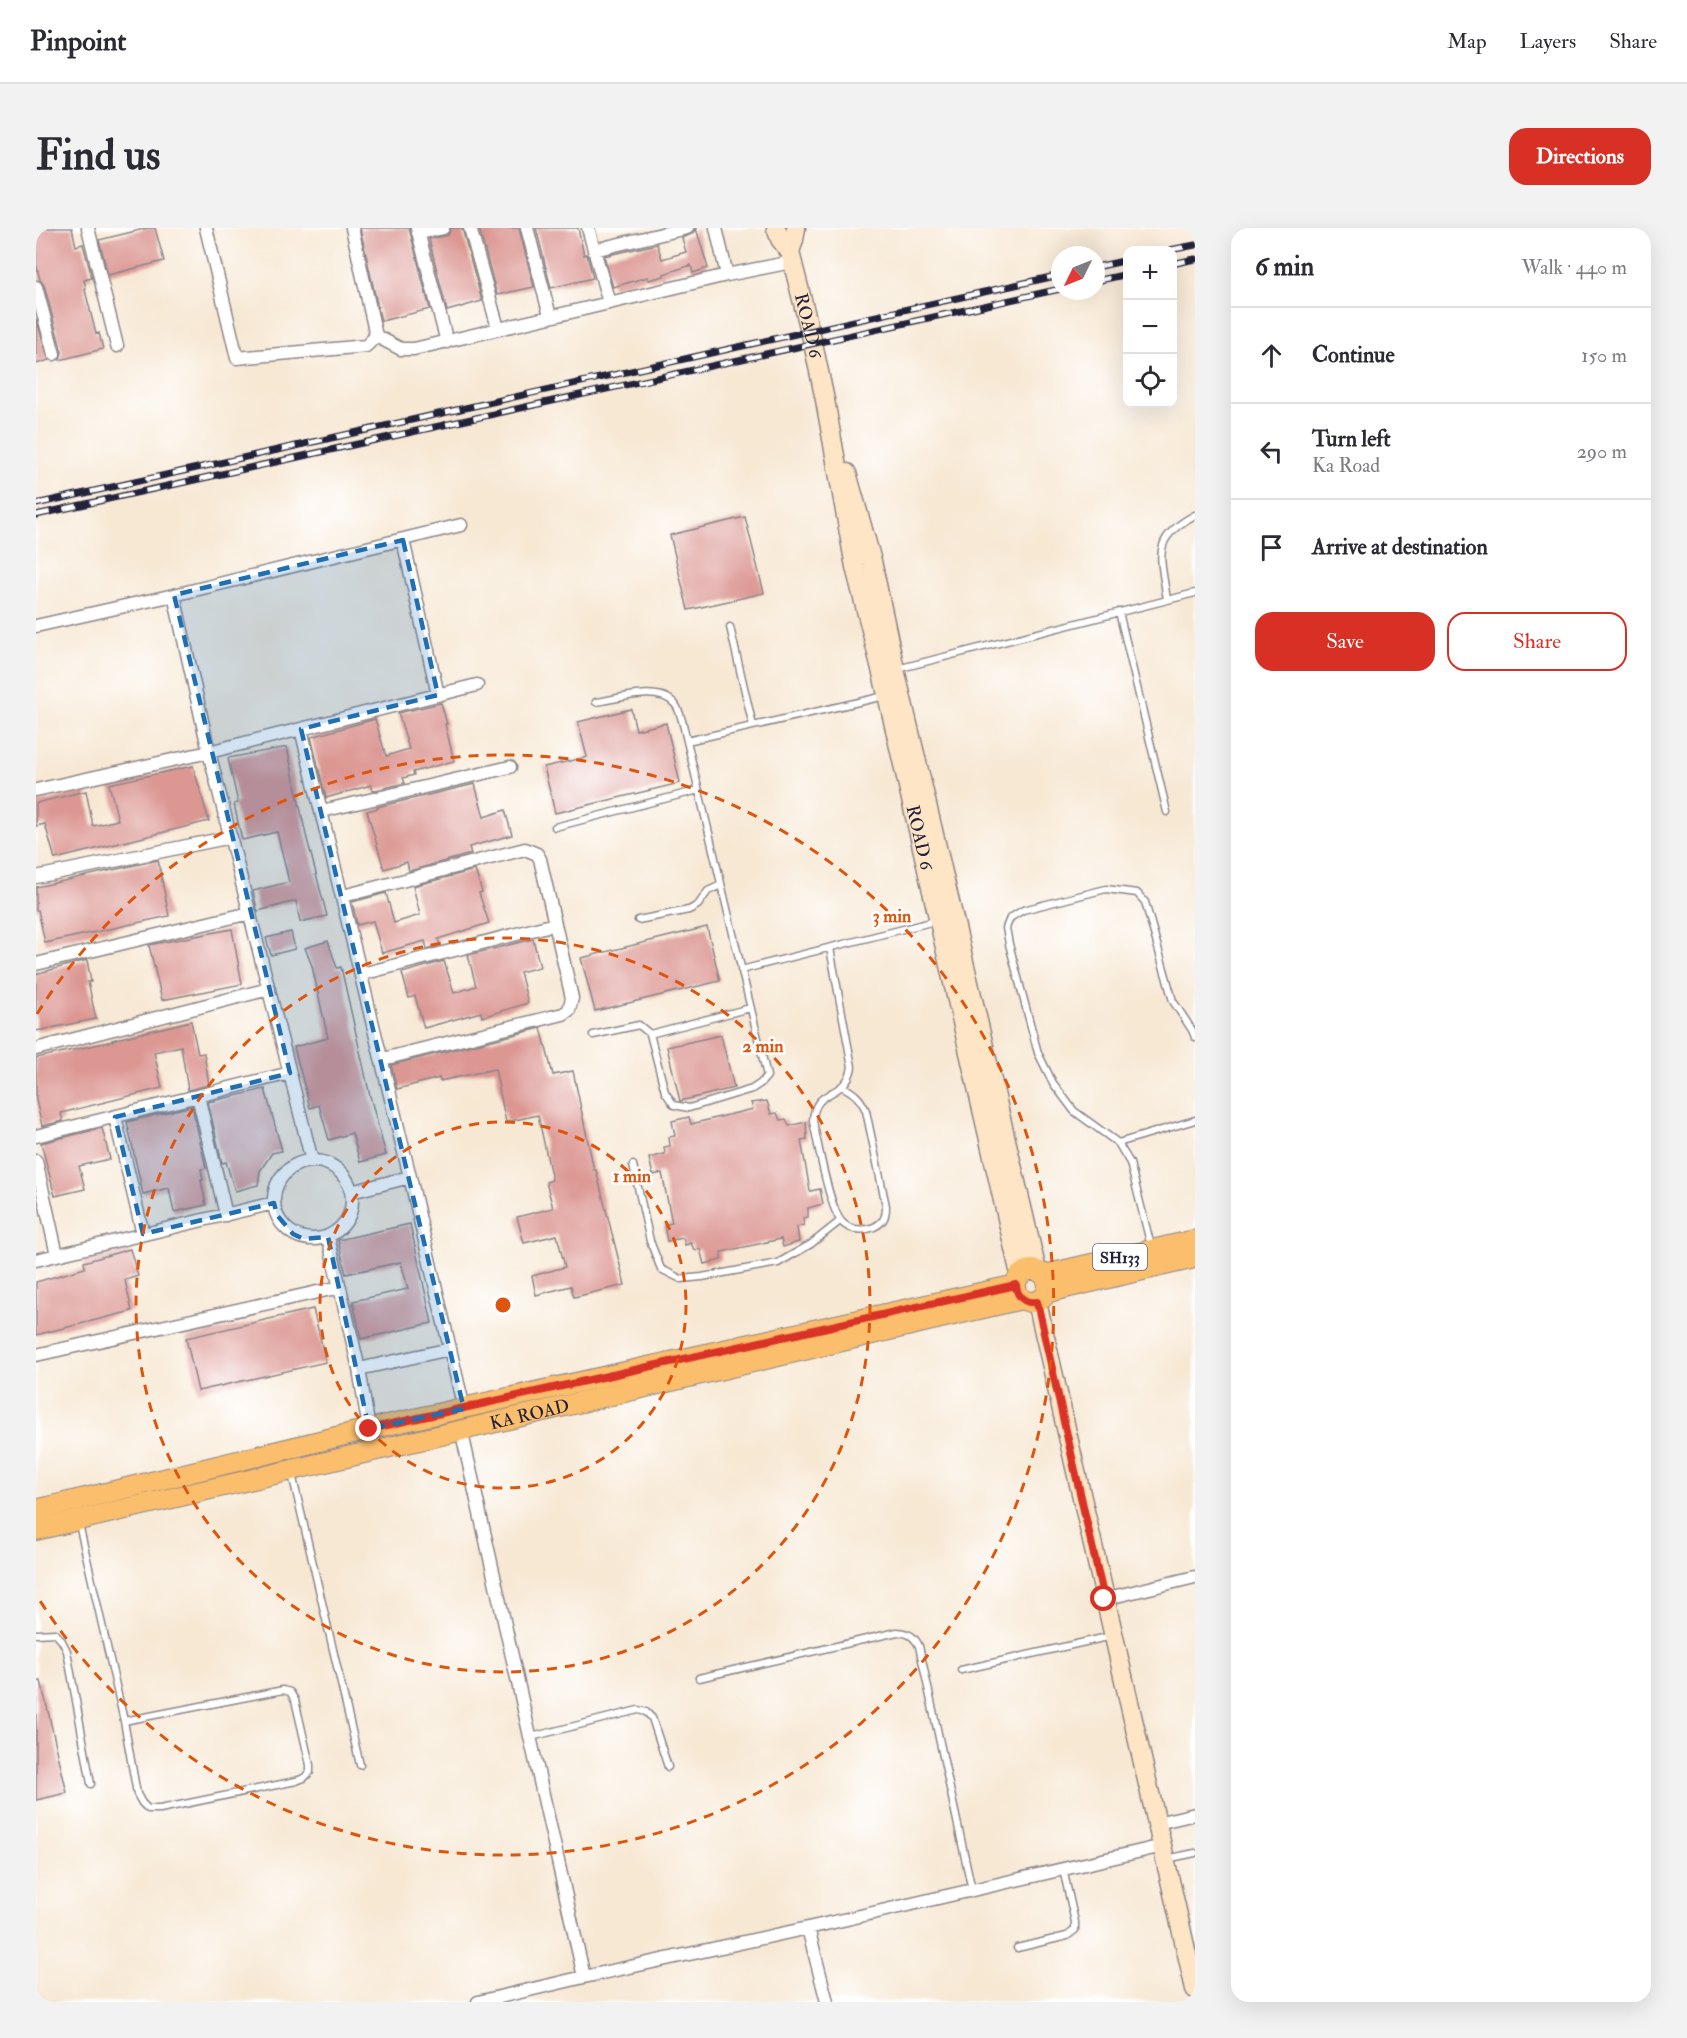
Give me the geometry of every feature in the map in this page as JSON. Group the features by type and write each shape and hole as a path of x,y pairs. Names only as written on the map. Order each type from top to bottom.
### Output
{"main road":[{"name":"KA ROAD","path":"36,1530 461,1429 1032,1285 1152,1250 1195,1240"},
{"name":"KA ROAD","path":"36,1510 369,1429 1032,1285 1195,1258"}],"street":[{"path":"88,228 117,346"},
{"path":"206,228 237,358 366,346 376,336"},
{"path":"352,228 376,336 401,349 414,349 447,342 727,275 791,257"},
{"path":"443,228 417,231 447,342"},
{"path":"470,228 498,328"},
{"path":"527,228 550,316"},
{"path":"588,228 609,303"},
{"path":"594,250 687,228"},
{"path":"716,228 727,275"},
{"name":"ROAD 6","path":"776,228 791,257 825,400 855,567 889,671 1195,1989"},
{"name":"ROAD 6","path":"791,257 796,228"},
{"path":"36,287 38,302 54,354"},
{"path":"36,626 461,525"},
{"path":"403,540 438,695"},
{"path":"174,595 209,752 312,1161"},
{"name":"ROAD 6","path":"889,671 888,696 946,919"},
{"path":"36,790 209,752 477,686"},
{"path":"301,729 383,1059 464,1409"},
{"path":"322,811 510,767"},
{"path":"36,877 231,837"},
{"path":"343,896 525,849 537,854 540,859 572,999 569,1010 563,1014 383,1059"},
{"path":"36,964 250,913"},
{"path":"362,974 555,924"},
{"path":"36,1049 269,989"},
{"path":"36,1136 290,1073"},
{"path":"198,1096 226,1215"},
{"path":"115,1117 143,1234"},
{"path":"36,1161 57,1255"},
{"path":"312,1161 334,1167 343,1175 351,1192 351,1209 347,1220 339,1230 328,1236 304,1239 283,1226 274,1203 275,1191 280,1179 288,1170 299,1163 312,1161"},
{"path":"351,1192 410,1177"},
{"path":"36,1260 274,1203"},
{"path":"328,1236 359,1369 369,1429"},
{"path":"36,1355 340,1287"},
{"path":"359,1369 450,1349"},
{"path":"461,1429 584,1977"},
{"path":"1104,1599 1195,1577"},
{"path":"1157,1823 1195,1814"},
{"path":"478,2002 1063,1869 1164,1853"},
{"path":"808,1928 827,2002"}],"lane":[{"path":"1167,600 1160,549 1172,530 1195,515"},
{"path":"889,671 1195,593"},
{"path":"1119,612 1167,812"},
{"path":"730,627 753,726"},
{"path":"593,1035 639,1025 650,1035 665,1092 674,1105 689,1108 752,1089 767,1076 687,741 675,705 664,696 642,694 596,702"},
{"path":"687,741 888,696"},
{"path":"555,827 699,790"},
{"path":"638,920 689,910 698,905 708,891 721,885"},
{"path":"1152,1250 1130,1163 1118,1143 1074,1111 1053,1083 1038,1053 1009,944 1006,928 1010,918 1023,910 1106,889 1137,892 1145,902 1173,1001 1195,1037"},
{"path":"741,970 946,919"},
{"path":"830,948 851,1057 850,1076 843,1087 825,1096 817,1104 813,1111 813,1121 835,1211 846,1227 857,1230 876,1226 882,1221 886,1206 866,1110 862,1101 843,1087"},
{"path":"650,1035 750,1008"},
{"path":"1118,1143 1195,1120"},
{"path":"633,1165 650,1241 661,1269 681,1279 778,1263 811,1244 840,1221"},
{"path":"291,1470 360,1765"},
{"path":"78,1520 124,1721 137,1794 142,1803 148,1809 160,1809 296,1781 304,1778 310,1772 295,1700 290,1692 283,1690 124,1721"},
{"path":"699,1678 897,1632 908,1633 915,1638 920,1646 972,1890"},
{"path":"36,1634 55,1633 67,1651 91,1784"},
{"path":"961,1670 1113,1636"},
{"path":"531,1737 638,1710 646,1712 652,1718 668,1767"},
{"path":"1164,1853 1195,1853"},
{"path":"1017,1948 1067,1936 1075,1930 1063,1869"}],"highlighted area":[{"path":"403,540 438,695 301,729 464,1409 369,1429 328,1237 304,1239 293,1234 277,1215 274,1203 143,1234 115,1117 290,1073 174,595"}],"building":[{"path":"36,228 72,228 76,246 83,244 92,278 84,280 85,290 96,334 99,333 103,349 60,360 62,352 36,264"},
{"path":"155,228 164,261 108,275 99,240"},
{"path":"360,228 409,228 430,309 381,321"},
{"path":"451,228 462,228 482,301 447,311 429,239 448,235"},
{"path":"479,228 519,228 534,287 497,295"},
{"path":"536,228 578,228 584,255 587,254 593,278 551,288"},
{"path":"696,228 708,268 693,273 691,265 664,274 664,276 649,280 648,277 613,287 604,256 657,244 662,259 686,252 682,238 692,234"},
{"path":"36,319 49,360 36,364"},
{"path":"745,517 764,593 688,610 670,535"},
{"path":"441,703 454,761 413,772 414,775 403,778 405,783 372,791 371,785 326,798 311,737 375,719 386,756 409,749 398,713"},
{"path":"631,709 636,730 666,723 680,783 555,813 544,767 587,757 578,722"},
{"path":"287,747 327,916 300,922 296,901 258,911 257,909 253,891 289,882 277,832 242,840 234,804 238,803 228,758"},
{"path":"193,766 209,821 55,859 45,824 36,826 36,803 86,791 93,826 118,820 109,784"},
{"path":"475,784 484,817 505,810 512,835 469,847 471,854 409,871 407,862 384,869 367,811"},
{"path":"158,860 169,916 45,943 38,910 36,910 36,887"},
{"path":"475,870 482,892 479,893 489,923 438,939 440,945 427,949 425,941 382,953 373,921 357,925 352,902 386,893 394,923 420,915 413,886"},
{"path":"707,927 720,981 595,1011 581,958"},
{"path":"232,929 242,984 162,1000 149,945"},
{"path":"291,932 295,949 271,955 266,938"},
{"path":"533,939 540,967 520,972 528,1003 482,1017 481,1012 424,1028 415,996 409,998 402,973 444,961 454,993 476,986 468,955"},
{"path":"328,941 337,968 341,967 370,1096 386,1155 360,1162 352,1133 329,1140 319,1105 310,1108 294,1047 328,1038 312,966 305,948"},
{"path":"87,960 91,982 88,982 96,1019 36,1031 36,974"},
{"path":"191,1021 198,1054 204,1053 209,1085 188,1090 181,1046 154,1052 162,1088 61,1113 63,1121 42,1126 36,1100 36,1058"},
{"path":"541,1028 553,1075 573,1071 594,1170 596,1170 625,1285 574,1297 571,1286 536,1295 532,1276 565,1267 557,1235 524,1243 517,1217 553,1208 546,1182 552,1180 538,1115 506,1122 495,1069 440,1081 439,1078 397,1089 391,1065"},
{"path":"721,1035 734,1088 680,1101 667,1047"},
{"path":"265,1089 282,1151 272,1153 260,1171 258,1185 235,1191 226,1162 222,1163 208,1102"},
{"path":"767,1101 771,1114 777,1113 780,1120 786,1119 789,1126 806,1122 807,1139 801,1140 810,1191 820,1189 823,1204 808,1208 808,1217 803,1218 804,1225 797,1227 799,1242 783,1247 781,1239 721,1252 721,1260 704,1264 700,1249 694,1250 691,1243 685,1245 683,1238 667,1241 664,1225 672,1223 662,1173 653,1175 649,1158 665,1154 664,1147 670,1146 669,1137 675,1136 672,1121 689,1117 691,1124 753,1109 751,1103"},
{"path":"192,1106 206,1168 201,1169 203,1180 201,1180 206,1205 174,1212 169,1188 143,1194 127,1122"},
{"path":"102,1128 110,1159 79,1166 85,1189 55,1196 41,1143"},
{"path":"410,1224 432,1323 361,1339 353,1301 408,1289 401,1262 346,1274 338,1240"},
{"path":"130,1249 138,1276 125,1280 132,1311 36,1335 36,1282 85,1268 84,1262"},
{"path":"313,1309 326,1362 198,1391 186,1338"},
{"path":"36,1681 41,1681 67,1793 36,1800"}],"railway":[{"path":"1177,249 1195,245"},
{"path":"1177,263 1195,259"},
{"path":"1105,265 1123,261"},
{"path":"1105,279 1123,275"},
{"path":"36,504 1051,277"},
{"path":"36,515 1051,291"}],"route":[{"path":"369,1429 1016,1285 1018,1295 1022,1299 1026,1302 1037,1302 1104,1599"}]}
